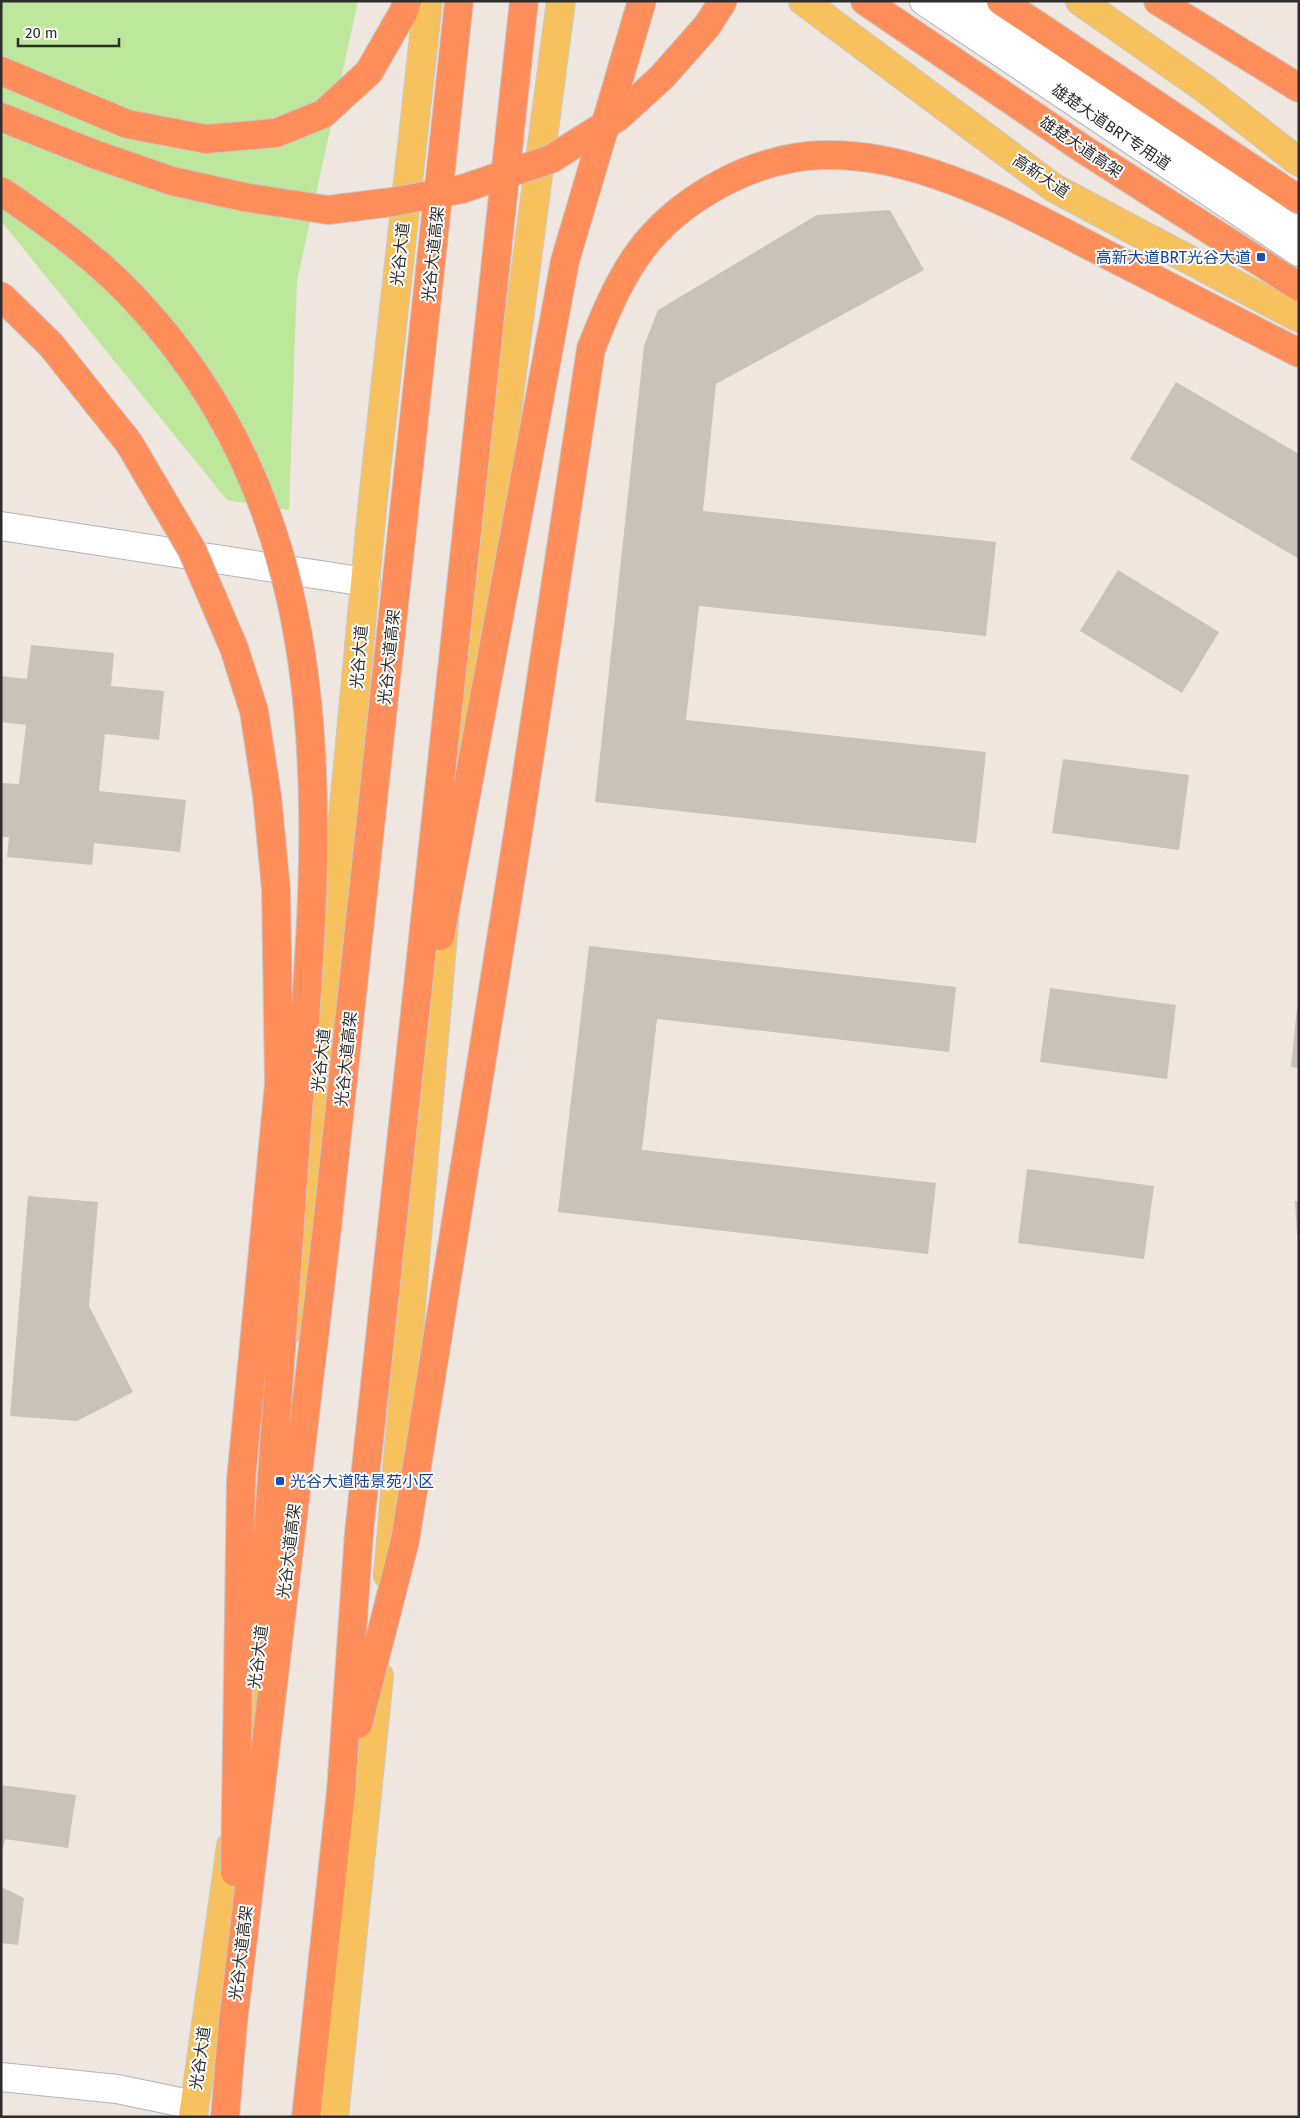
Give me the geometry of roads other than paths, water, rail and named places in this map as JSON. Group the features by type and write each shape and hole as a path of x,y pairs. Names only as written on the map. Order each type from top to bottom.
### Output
{"highway":[{"path":"1,71 127,124 206,139 276,133 323,114 369,72 404,11 407,1"},
{"name":"光谷大道高架","path":"225,2117 233,2024 326,1238 459,1"},
{"path":"306,2117 341,1791 358,1533 524,1"},
{"path":"402,1137 565,261 642,1"},
{"path":"1,117 94,154 172,181 244,197 328,210 392,202 462,190 551,159 579,144 618,117 662,77 707,26 723,1"},
{"path":"850,1 984,81"},
{"name":"雄楚大道高架","path":"866,1 1083,150 1299,287"},
{"path":"1001,1 1299,200"},
{"path":"1158,1 1299,88"},
{"path":"341,1791 405,1541 517,843 591,349 614,292 639,253 664,223 708,190 762,165 821,155 875,159 933,174 990,196 1299,353"},
{"path":"1,191 50,224 141,305 180,353 216,403 242,454 278,541 296,613 310,721 314,801 313,839 300,1079 233,2024"},
{"path":"1,296 51,345 129,443 192,550 234,648 254,711 267,796 276,889 279,1084 242,1480 233,2024"}],"main road":[{"name":"光谷大道","path":"193,2111 257,1667 280,1481 366,582 428,1"},
{"path":"334,2117 388,1573 453,817 561,1"},
{"name":"高新大道","path":"803,1 1054,188 1299,318"},
{"path":"1080,1 1204,88 1299,162"}],"street":[{"name":"雄楚大道BRT专用道","path":"924,1 1299,252"},
{"name":"雄楚大道BRT专用道","path":"964,1 1299,224"},
{"path":"1,526 366,582"},
{"path":"1,2077 117,2089 193,2111"}],"place":[{"name":"高新大道BRT光谷大道","path":"1261,257"},
{"name":"光谷大道陆景苑小区","path":"280,1481"}]}
